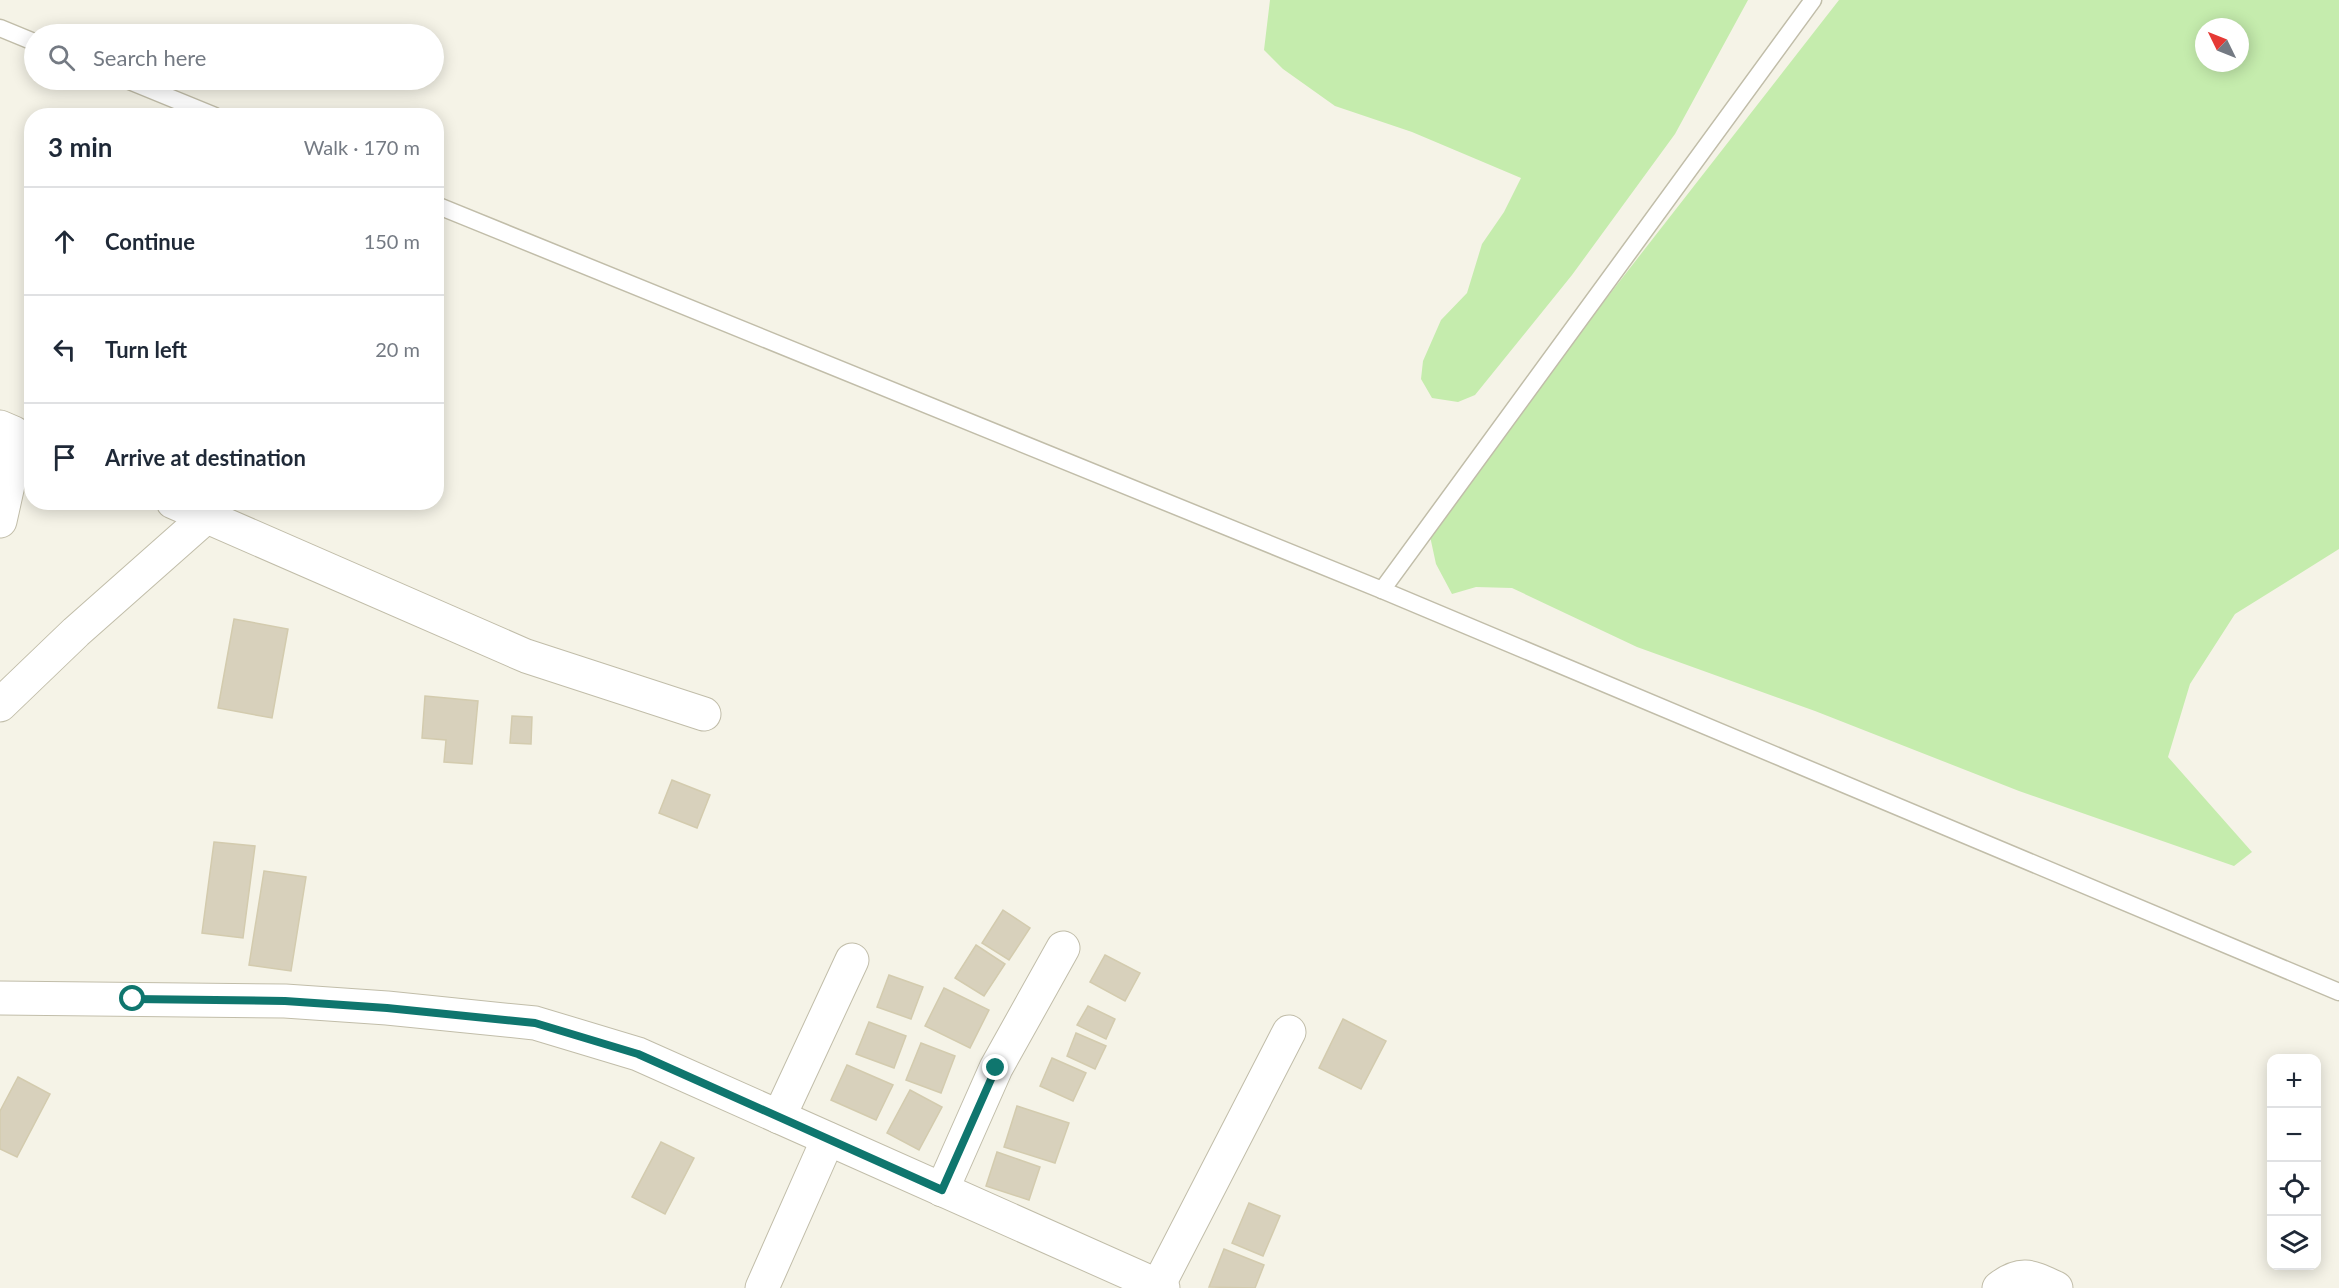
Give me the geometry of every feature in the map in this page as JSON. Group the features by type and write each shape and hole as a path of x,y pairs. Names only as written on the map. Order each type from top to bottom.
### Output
{"street":[{"path":"0,521 8,485 15,433"},
{"path":"191,510 526,656 704,714"},
{"path":"0,705 76,632 206,517"},
{"path":"942,1190 996,1068 1063,948"},
{"path":"779,1117 852,960"},
{"path":"0,998 285,1001 387,1008 535,1023 638,1054 1160,1287 1289,1032"},
{"path":"762,1288 828,1139"},
{"path":"1999,1288 2012,1278 2029,1276 2056,1288"}],"lane":[{"path":"1382,590 1811,0"},
{"path":"0,28 24,38"},
{"path":"151,90 195,108"},
{"path":"444,209 1382,590 2339,992"}],"green space":[{"path":"1270,0 1748,0 1675,134 1572,275 1475,395 1458,402 1432,398 1421,379 1423,361 1441,320 1467,293 1482,244 1504,212 1521,178 1412,132 1335,106 1283,69 1264,50"},
{"path":"1839,0 2339,0 2339,549 2235,614 2190,684 2168,757 2252,852 2234,866 2019,791 1815,711 1637,647 1512,588 1476,587 1452,594 1436,564 1428,527"}],"building":[{"path":"234,619 288,629 272,718 218,708"},
{"path":"425,696 478,701 472,764 444,762 446,740 422,738"},
{"path":"512,716 532,717 531,744 510,743"},
{"path":"672,780 710,795 697,828 659,813"},
{"path":"214,842 255,846 243,938 202,933"},
{"path":"264,871 306,877 291,971 249,965"},
{"path":"1003,910 1030,928 1009,960 982,943"},
{"path":"976,945 1005,964 984,996 955,978"},
{"path":"1105,955 1140,973 1125,1001 1090,982"},
{"path":"889,975 923,987 911,1019 877,1007"},
{"path":"944,988 989,1010 970,1048 925,1026"},
{"path":"1088,1006 1115,1019 1106,1039 1077,1025"},
{"path":"1343,1019 1386,1041 1361,1089 1319,1068"},
{"path":"869,1022 906,1036 894,1068 856,1054"},
{"path":"1076,1033 1106,1046 1095,1069 1067,1056"},
{"path":"921,1043 955,1056 941,1093 906,1080"},
{"path":"1052,1058 1086,1073 1073,1101 1040,1086"},
{"path":"847,1065 893,1085 876,1120 831,1100"},
{"path":"18,1077 50,1094 17,1157 0,1149 0,1111"},
{"path":"910,1090 942,1107 919,1150 887,1133"},
{"path":"1017,1106 1069,1123 1055,1163 1004,1147"},
{"path":"661,1142 694,1158 665,1214 632,1197"},
{"path":"997,1152 1040,1167 1029,1200 986,1186"},
{"path":"1249,1203 1280,1216 1263,1256 1232,1243"},
{"path":"1224,1249 1264,1265 1255,1288 1209,1287"}],"route":[{"path":"133,999 285,1001 387,1008 535,1023 638,1054 942,1190 996,1068"}]}
